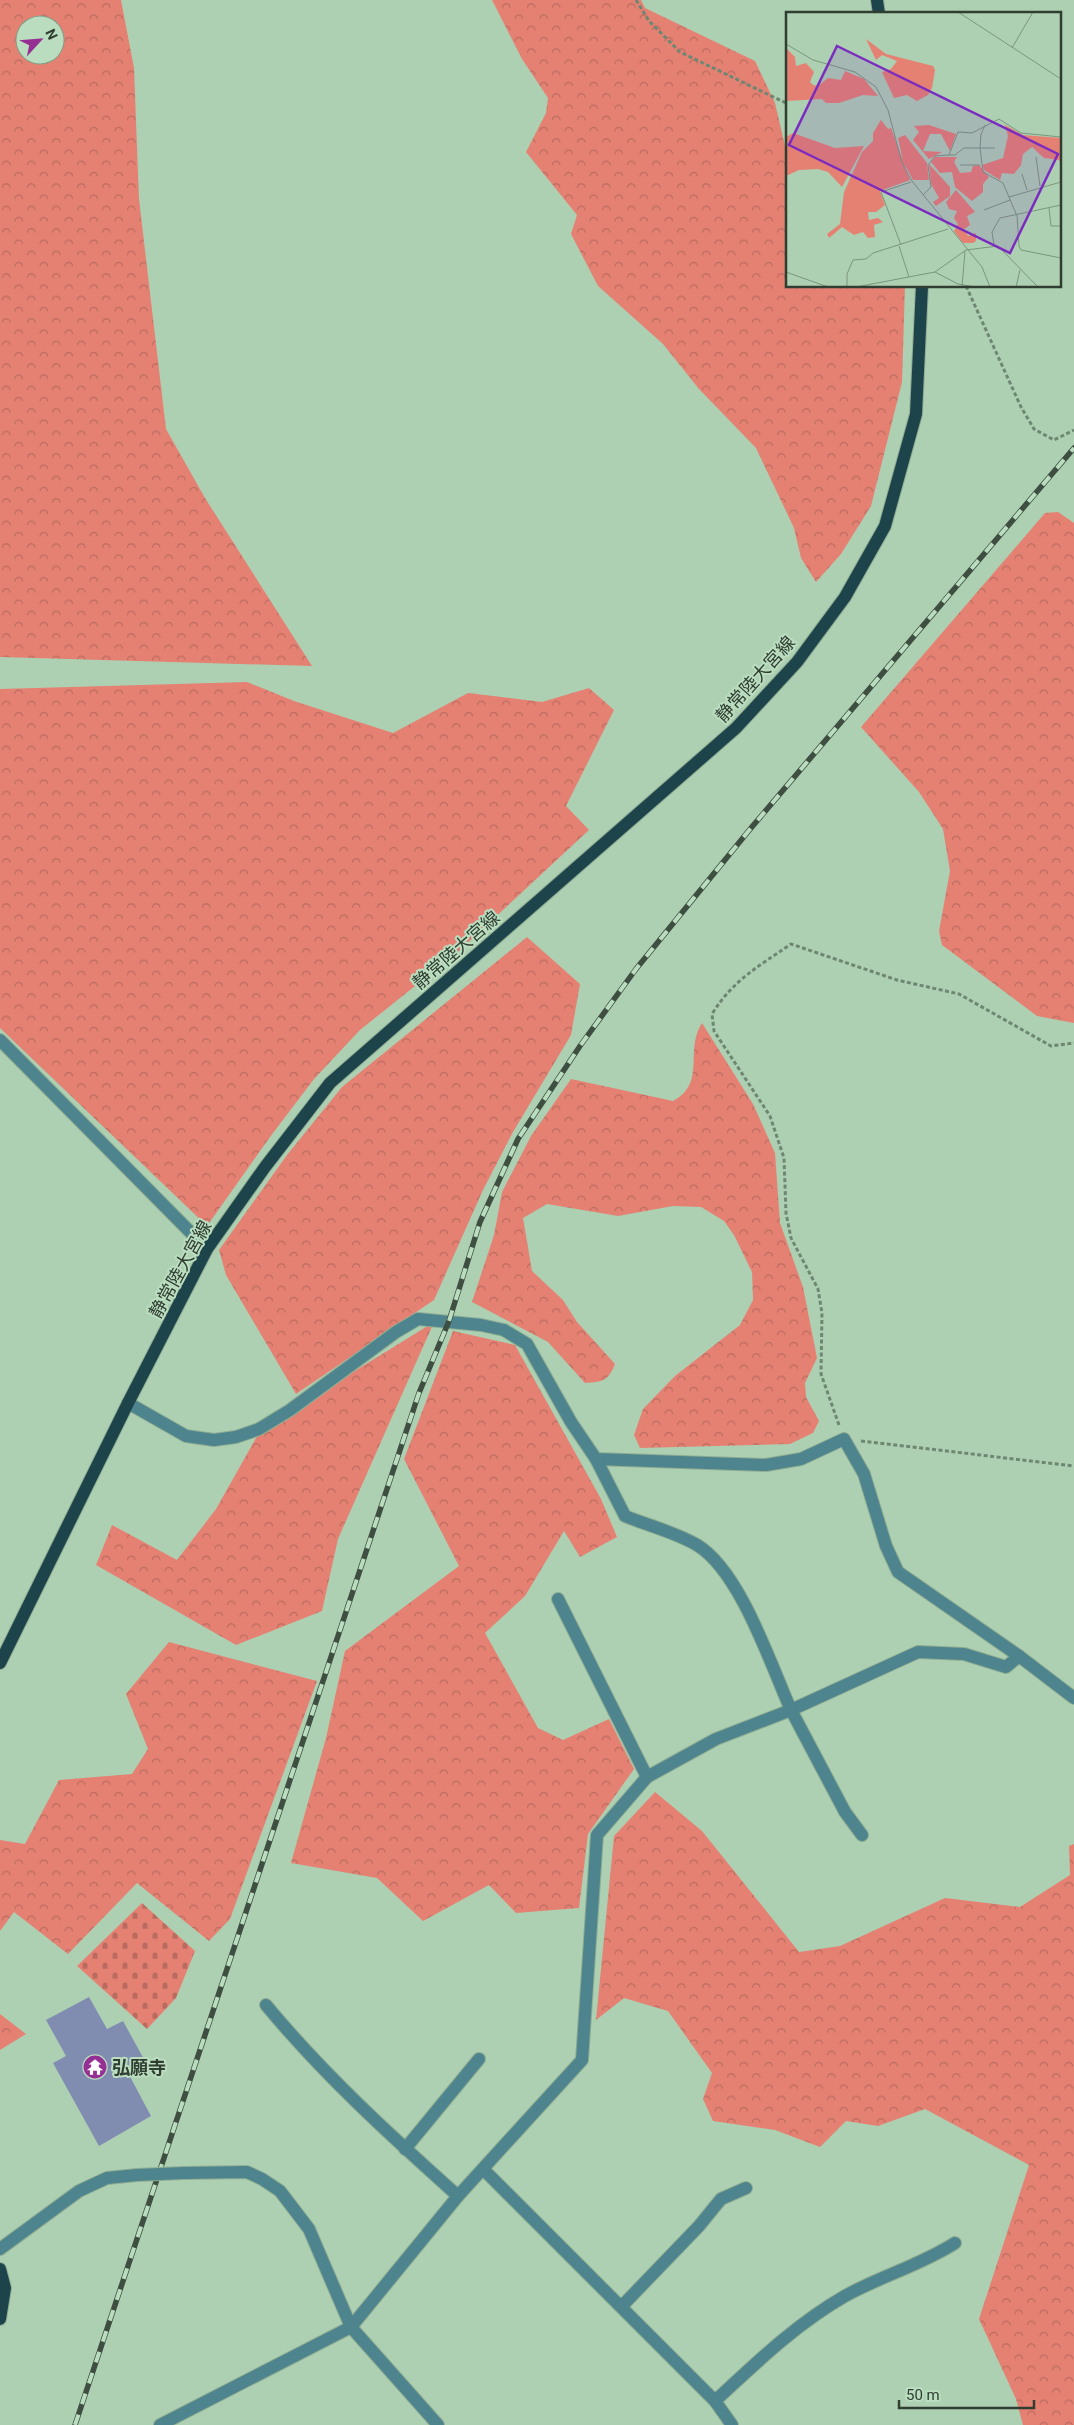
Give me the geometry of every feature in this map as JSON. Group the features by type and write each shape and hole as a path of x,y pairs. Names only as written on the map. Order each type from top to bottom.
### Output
{"main road":[{"name":"静常陸大宮線","path":"0,1663 128,1403 207,1249 265,1167 330,1083 736,728 797,662 845,597 885,526 916,414 922,288"},
{"path":"0,2269 5,2288 0,2319"}],"street":[{"path":"0,1040 207,1249"},
{"path":"128,1403 186,1436 214,1440 236,1437 259,1429 290,1410 396,1332 418,1319 481,1325 504,1330 527,1344 571,1422 596,1459 625,1516 675,1534 698,1545 725,1569 743,1601 791,1710 845,1812 862,1835"},
{"path":"596,1459 766,1465 801,1459 844,1438 864,1474 886,1546 898,1572 1019,1656 1074,1698"},
{"path":"558,1599 647,1777"},
{"path":"160,2425 351,2326 458,2196 484,2170 582,2060 597,1835 647,1777 716,1739 791,1710 918,1652 964,1654 1006,1667 1019,1656"},
{"path":"266,2005 303,2050 458,2196"},
{"path":"405,2148 479,2059"},
{"path":"0,2249 79,2191 107,2178 232,2170 247,2172 280,2191 309,2229 351,2326 438,2425"},
{"path":"484,2170 715,2401 732,2425"},
{"path":"622,2306 699,2226 722,2199 746,2188"},
{"path":"715,2401 781,2340 823,2310 847,2295 933,2257 955,2243"}],"path":[{"path":"636,0 649,20 680,52 786,103"},
{"path":"967,288 1020,407 1034,429 1054,440 1074,430"},
{"path":"1074,1044 1051,1046 959,994 897,980 791,944 738,981 726,993 712,1014 714,1031 770,1116 784,1158 786,1213 791,1238 818,1289 822,1312 821,1374 844,1438 1074,1466"}],"green space":[{"path":"0,0 121,0 134,68 139,199 166,429 205,498 312,666 0,657"},
{"path":"492,0 641,0 645,8 755,61 775,103 786,150 786,288 905,288 902,382 871,506 841,554 816,582 801,558 794,528 756,448 699,389 663,344 598,286 571,234 577,215 526,152 546,113 548,98 522,59"},
{"path":"1058,512 1074,523 1074,1023 1037,1016 942,945 939,931 950,871 943,829 919,792 861,727 1045,513"},
{"path":"247,682 294,701 393,733 468,693 542,702 589,688 614,710 566,806 589,830 460,950 360,1030 314,1079 207,1226 0,1028 0,689"},
{"path":"527,937 580,984 571,1035 513,1132 483,1190 434,1300 296,1394 226,1275 219,1250 287,1155 342,1087"},
{"path":"702,1023 753,1104 775,1153 780,1223 803,1287 817,1358 805,1383 806,1397 819,1421 813,1433 790,1444 640,1448 634,1435 643,1409 675,1376 740,1325 753,1300 752,1272 734,1235 724,1221 701,1207 673,1206 618,1216 547,1204 523,1218 532,1271 563,1300 577,1322 615,1364 610,1374 604,1380 585,1383 548,1342 472,1302 494,1235 502,1192 531,1136 571,1079 673,1101 683,1094 689,1085 694,1066 697,1034"},
{"path":"434,1322 338,1539 322,1611 236,1645 96,1565 112,1525 177,1560 216,1509 261,1429"},
{"path":"453,1331 515,1345 601,1499 617,1537 580,1557 564,1531 525,1596 485,1633 538,1728 563,1740 609,1719 634,1769 588,1834 579,1908 516,1913 489,1885 423,1921 377,1878 291,1863 326,1738 345,1651 459,1566 404,1459"},
{"path":"169,1642 317,1681 230,1919 209,1941 137,1883 68,1954 14,1912 0,1931 0,1840 25,1844 59,1780 132,1774 148,1749 126,1694"},
{"path":"655,1792 702,1831 799,1952 840,1946 945,1898 1020,1907 1070,1875 1069,1846 1074,1844 1074,2425 1023,2425 1016,2399 979,2319 1029,2165 925,2109 878,2126 846,2121 820,2147 775,2130 713,2121 703,2099 712,2073 668,2011 624,1998 596,2020 614,1836"},
{"path":"142,1903 195,1951 176,1998 147,2029 77,1966"},
{"path":"0,2014 26,2034 0,2050"}],"building":[{"name":"弘願寺","path":"89,1997 107,2029 123,2021 145,2061 127,2071 151,2116 99,2146 53,2063 66,2056 46,2020"}],"railway":[{"path":"75,2425 419,1393 449,1321 480,1222 518,1139 580,1046 636,969 751,828 1074,448"}],"place":[{"name":"弘願寺","path":"95,2067"}]}
